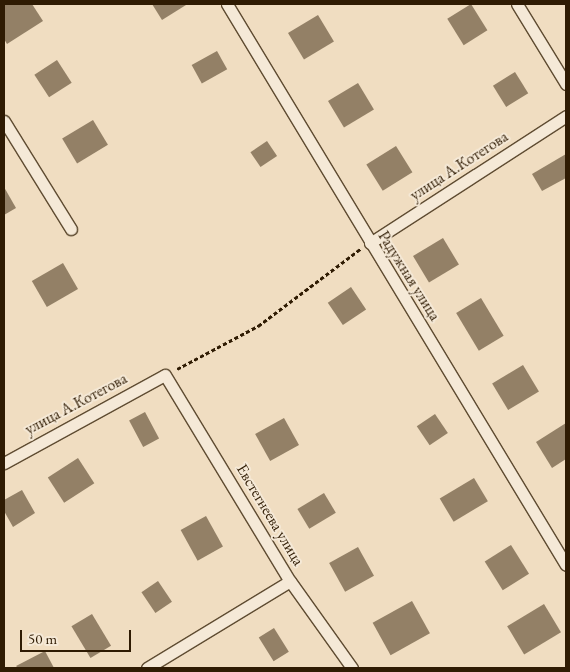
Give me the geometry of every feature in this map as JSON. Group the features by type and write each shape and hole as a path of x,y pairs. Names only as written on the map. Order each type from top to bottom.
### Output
{"street":[{"name":"Радужная улица","path":"227,4 566,565"},
{"path":"517,4 566,84"},
{"name":"улица А.Котегова","path":"370,243 566,116"},
{"path":"4,121 71,229"},
{"name":"улица А.Котегова","path":"4,463 165,375"},
{"name":"Евстегнеева улица","path":"165,375 290,580 352,668"},
{"path":"146,668 290,580"}],"path":[{"path":"165,375 258,326 370,243"}],"building":[{"path":"4,4 32,4 43,21 7,44 4,39"},
{"path":"152,4 185,4 186,5 162,20"},
{"path":"471,4 487,30 464,45 447,19"},
{"path":"318,15 334,42 304,60 288,33"},
{"path":"217,51 227,69 202,83 192,65"},
{"path":"57,60 72,83 49,97 34,75"},
{"path":"515,72 528,93 506,107 493,86"},
{"path":"358,83 374,110 344,128 328,101"},
{"path":"93,120 108,145 77,163 62,139"},
{"path":"267,141 277,156 260,167 250,152"},
{"path":"396,146 412,172 383,191 366,165"},
{"path":"566,154 566,178 542,191 532,174"},
{"path":"4,187 16,208 4,215"},
{"path":"443,238 459,265 429,283 413,256"},
{"path":"63,263 78,289 47,307 32,281"},
{"path":"351,287 366,309 343,325 328,303"},
{"path":"481,298 504,336 479,351 456,313"},
{"path":"523,365 539,392 508,410 492,384"},
{"path":"145,412 159,438 143,447 129,420"},
{"path":"435,414 448,433 430,445 417,426"},
{"path":"284,418 299,445 270,461 255,434"},
{"path":"566,423 566,459 552,468 536,442"},
{"path":"78,458 94,483 64,503 48,478"},
{"path":"474,478 488,501 454,522 440,499"},
{"path":"22,490 35,513 13,527 4,511 4,500"},
{"path":"324,493 336,513 309,529 297,509"},
{"path":"206,516 223,547 198,561 181,530"},
{"path":"511,545 529,574 503,590 485,561"},
{"path":"358,547 374,576 345,592 329,563"},
{"path":"158,581 172,602 155,613 141,592"},
{"path":"412,601 430,633 391,655 373,623"},
{"path":"544,604 561,632 524,654 507,626"},
{"path":"92,614 111,646 90,658 71,626"},
{"path":"274,628 289,652 274,661 259,638"},
{"path":"45,651 54,668 18,668 16,666"}]}
